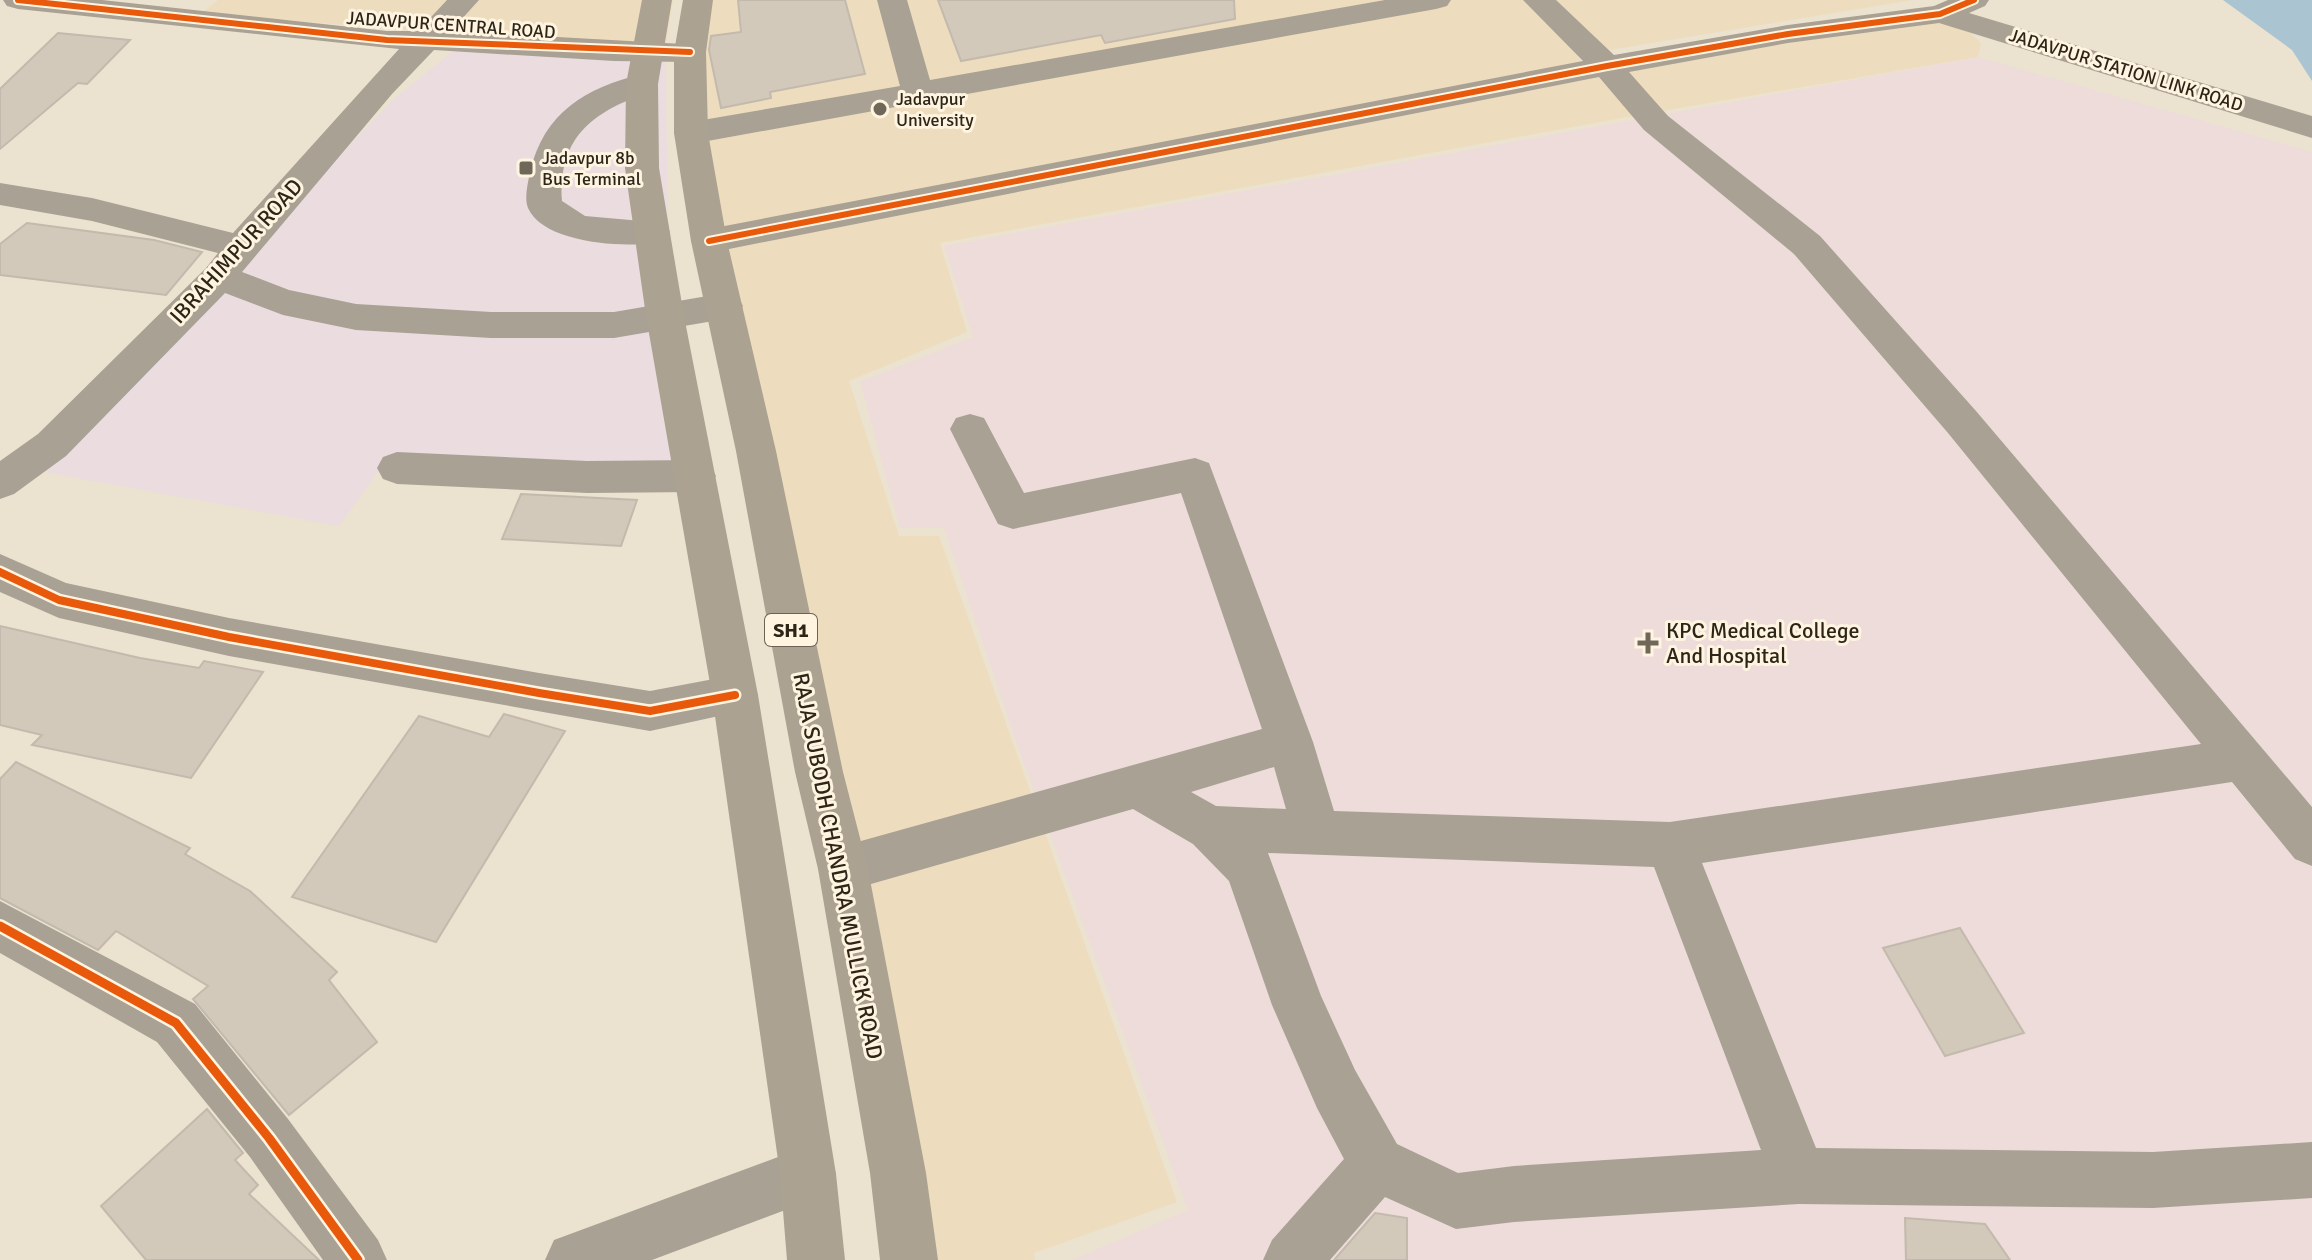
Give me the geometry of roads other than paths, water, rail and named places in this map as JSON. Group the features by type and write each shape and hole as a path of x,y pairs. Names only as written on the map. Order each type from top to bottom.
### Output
{"main road":[{"path":"657,0 644,69 642,168 665,316 735,695 808,1174 816,1260"},
{"name":"RAJA SUBODH CHANDRA MULLICK ROAD","path":"698,0 690,59 691,133 709,241 725,306 819,772 843,869 898,1173 909,1260"}],"street":[{"name":"JADAVPUR CENTRAL ROAD","path":"18,0 198,9 408,43 644,69 690,59"},
{"name":"IBRAHIMPUR ROAD","path":"0,483 52,445 219,277 408,43 464,0"},
{"path":"892,0 918,93"},
{"path":"691,133 918,93 1300,11 1436,0"},
{"path":"1538,0 1607,66 1656,123 1807,245 1962,422 2312,843"},
{"path":"709,241 1607,66 1788,34 1940,14 1974,0"},
{"name":"JADAVPUR STATION LINK ROAD","path":"1940,14 2312,127"},
{"path":"644,69 564,126 556,139 542,194 545,207 566,223 587,229 652,232"},
{"path":"0,194 50,200 132,217 241,247"},
{"path":"219,277 283,302 356,317 491,325 614,325 725,306"},
{"path":"970,429 1013,512 1195,474 1290,742 1317,833"},
{"path":"397,468 600,477 696,476"},
{"path":"0,572 59,600 229,637 539,693 650,711 735,695"},
{"path":"843,869 1290,742"},
{"path":"1210,828 1670,845 2243,759"},
{"path":"1137,786 1210,828 1249,867 1298,1005 1336,1089 1377,1164 1456,1201 1514,1194 1799,1176 2153,1180 2312,1170"},
{"path":"1670,845 1799,1176"},
{"path":"0,926 176,1023 269,1138 358,1260"},
{"path":"1292,1260 1377,1164"},
{"path":"574,1260 808,1174"}],"water":[{"path":"2223,0 2312,0 2312,81 2292,50"}],"place":[{"name":"Jadavpur University","path":"880,109"},
{"name":"Jadavpur 8b Bus Terminal","path":"526,168"},
{"name":"KPC Medical College And Hospital","path":"1648,643"}]}
